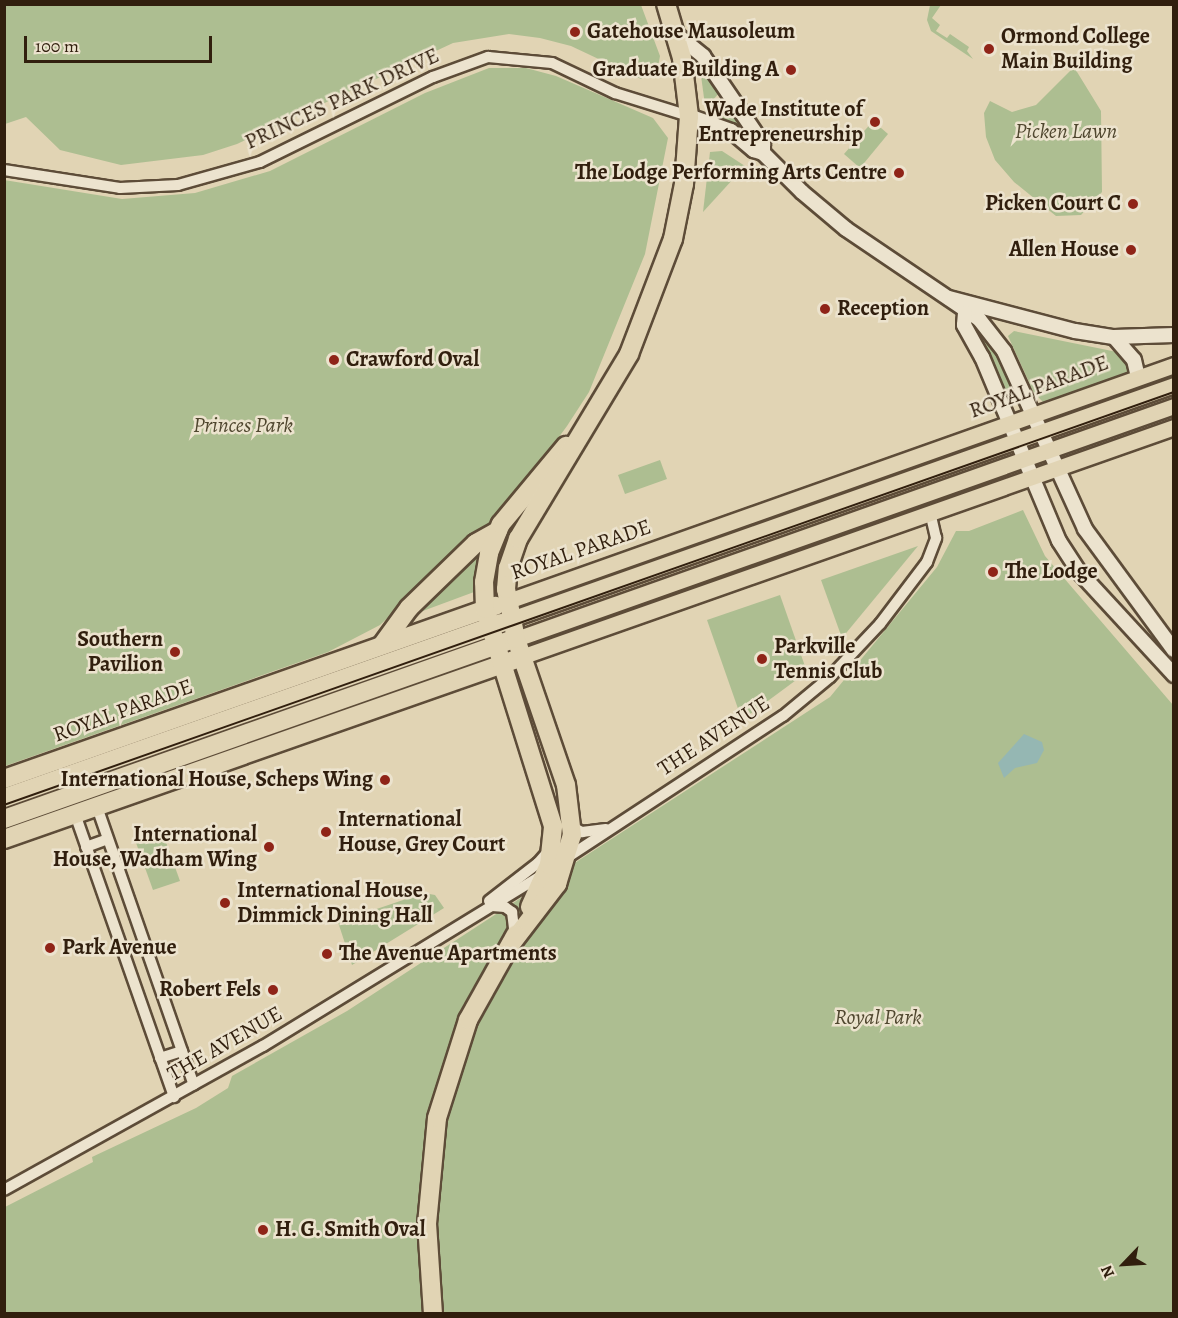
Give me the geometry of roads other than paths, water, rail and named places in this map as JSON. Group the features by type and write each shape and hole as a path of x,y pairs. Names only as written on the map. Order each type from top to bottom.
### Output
{"highway":[{"path":"513,940 554,889 568,857 572,826 566,785 516,639 506,582 515,546 629,354 663,274 682,194 689,116 676,34 666,4"},
{"path":"433,1314 427,1224 437,1118 468,1020 513,940 546,872 553,844 549,802 485,609 486,568 498,531 597,411"},
{"path":"380,646 409,608 476,543 498,531"},
{"name":"ROYAL PARADE","path":"4,778 72,774 90,758 204,708 485,609 510,610"},
{"name":"ROYAL PARADE","path":"4,798 44,774 90,758 210,726 491,627 510,610"},
{"path":"4,819 516,639"},
{"path":"4,839 521,657"},
{"path":"338,701 344,719"},
{"path":"204,708 210,726"},
{"path":"72,774 79,792 97,807"},
{"path":"75,814 79,792"},
{"path":"549,802 572,826"},
{"path":"546,872 568,857"}],"main road":[{"path":"676,34 703,56 763,144 763,153"},
{"path":"689,116 731,131 754,150 763,153 841,225 949,298 965,313 979,319 1001,346 1055,468 1090,537 1173,650"},
{"path":"949,298 1050,326 1114,337 1173,335"},
{"path":"965,313 964,325 982,357 1055,533 1077,569 1171,666"},
{"path":"1114,337 1134,360 1138,378"},
{"name":"ROYAL PARADE","path":"510,610 924,454 1173,365"},
{"name":"ROYAL PARADE","path":"510,610 917,476 1173,385"},
{"path":"516,639 1173,406"},
{"path":"521,657 1173,427"},
{"path":"924,454 917,476 930,513"},
{"path":"653,591 660,608"}],"street":[{"name":"PRINCES PARK DRIVE","path":"4,170 120,188 178,185 260,162 433,77 488,57 540,59 615,93 689,116"},
{"name":"THE AVENUE","path":"568,857 783,716 844,663 894,607 927,562 936,538 930,513"},
{"path":"97,807 194,1085"},
{"path":"75,814 174,1097"},
{"path":"572,826 586,832 612,827"},
{"path":"86,846 108,839"},
{"name":"THE AVENUE","path":"460,923 538,862 553,844"},
{"name":"THE AVENUE","path":"4,1190 174,1097 546,872"},
{"path":"489,907 511,910 516,921 513,940"},
{"path":"160,1058 182,1051"}],"water":[{"path":"1024,734 1042,742 1044,750 1037,763 1015,768 1004,778 998,763"}],"tram line":[{"path":"4,805 1174,392"}],"place":[{"name":"Gatehouse Mausoleum","path":"575,32"},
{"name":"Ormond College Main Building","path":"989,49"},
{"name":"Graduate Building A","path":"791,70"},
{"name":"Wade Institute of Entrepreneurship","path":"875,122"},
{"name":"The Lodge Performing Arts Centre","path":"899,173"},
{"name":"Picken Court C","path":"1133,204"},
{"name":"Allen House","path":"1131,250"},
{"name":"Reception","path":"825,309"},
{"name":"Crawford Oval","path":"334,360"},
{"name":"The Lodge","path":"993,572"},
{"name":"Southern Pavilion","path":"175,652"},
{"name":"Parkville Tennis Club","path":"762,659"},
{"name":"International House, Scheps Wing","path":"385,780"},
{"name":"International House, Grey Court","path":"326,832"},
{"name":"International House, Wadham Wing","path":"269,847"},
{"name":"International House, Dimmick Dining Hall","path":"225,903"},
{"name":"Park Avenue","path":"50,948"},
{"name":"The Avenue Apartments","path":"327,954"},
{"name":"Robert Fels","path":"273,990"},
{"name":"H. G. Smith Oval","path":"263,1230"}],"park label":[{"name":"Picken Lawn","path":"1066,132"},
{"name":"Princes Park","path":"243,426"},
{"name":"Royal Park","path":"878,1018"}]}
